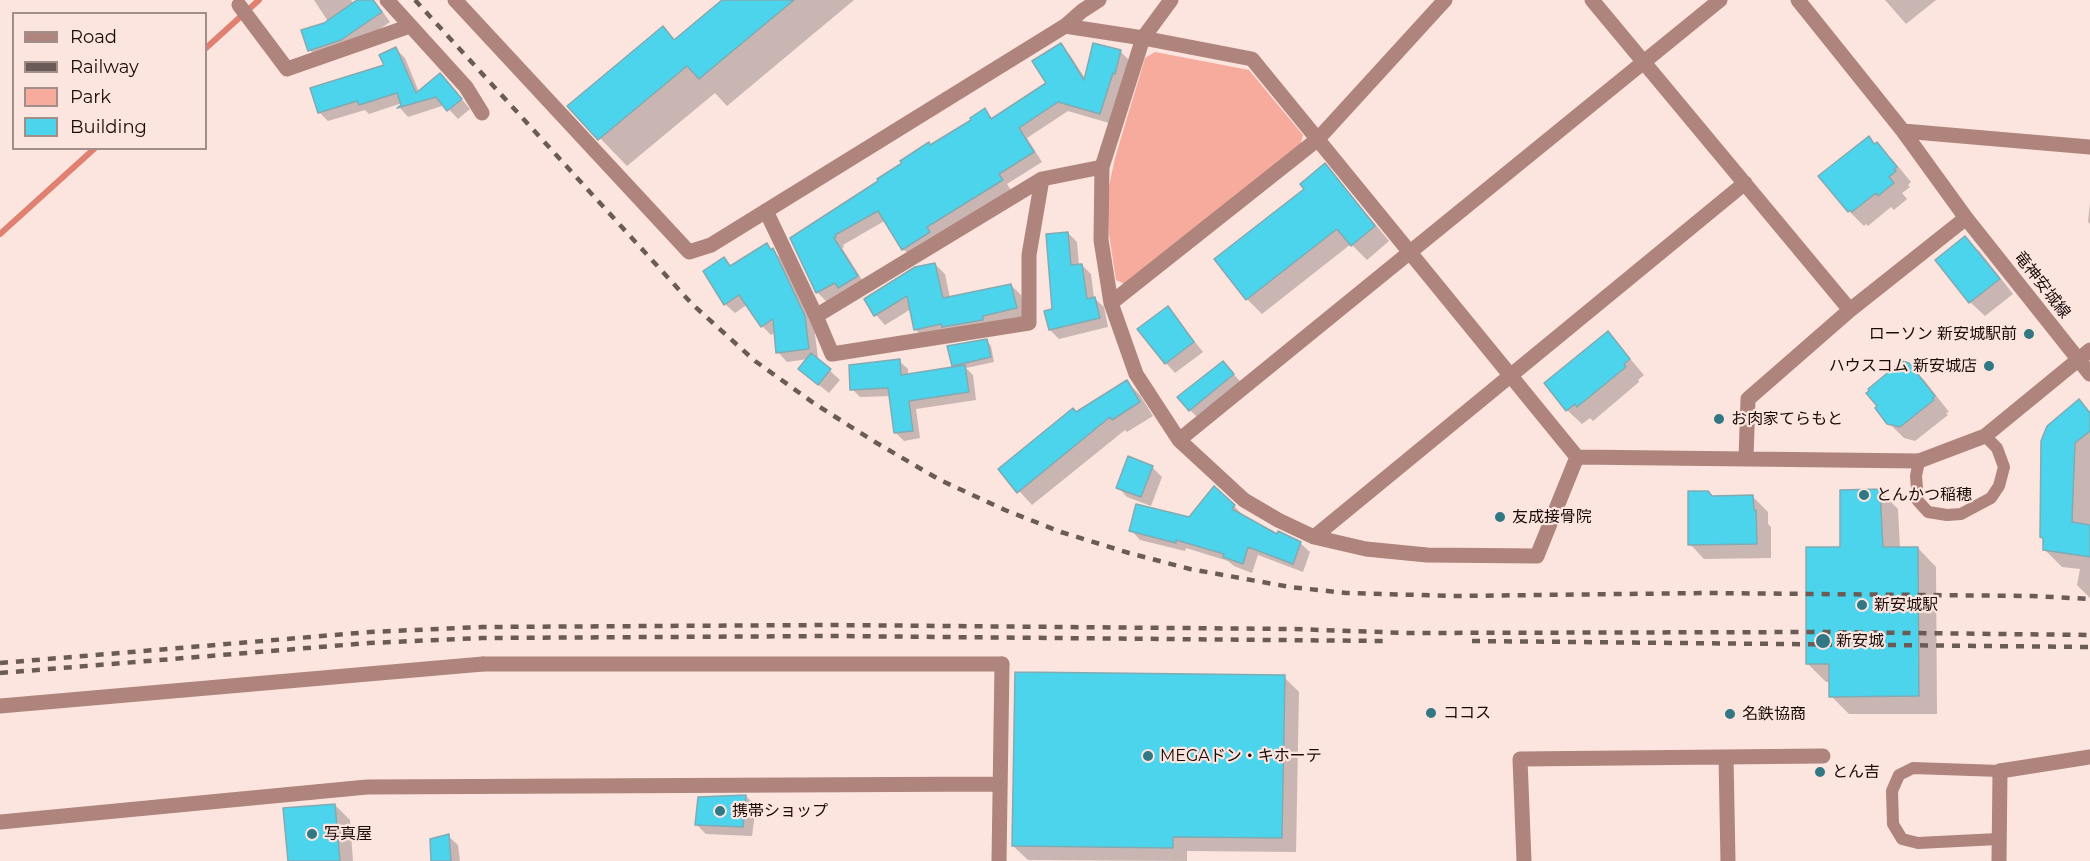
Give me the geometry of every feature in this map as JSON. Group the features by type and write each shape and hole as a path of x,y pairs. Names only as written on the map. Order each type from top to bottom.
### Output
{"street":[{"path":"387,0 466,87 482,113"},
{"path":"455,0 689,252 711,245 766,212 1065,26 1099,0"},
{"path":"1171,0 1143,38 1102,167 1101,240 1112,303 1136,374 1179,440 1245,500 1278,520 1314,537 1366,549 1417,554 1537,556 1577,456"},
{"path":"1112,303 1318,139 1445,0"},
{"path":"1592,0 1850,310"},
{"path":"1179,440 1720,0"},
{"name":"竜神安城線","path":"1798,0 1903,131 1966,218 2084,355 2090,374"},
{"path":"239,5 287,69 410,26"},
{"path":"1065,26 1252,58 1577,456 1919,461 1985,436 2084,355"},
{"path":"1903,131 2090,147"},
{"path":"816,316 1041,179 1102,167"},
{"path":"766,212 832,354 1029,323 1029,255 1041,179"},
{"path":"1314,537 1745,183"},
{"path":"1746,458 1748,399 1850,310 1966,218"},
{"path":"0,706 483,664 1002,664 999,861"},
{"path":"1524,861 1520,759 1823,756"},
{"path":"1726,757 1728,861"},
{"path":"1999,861 2000,771 2090,757"},
{"path":"0,822 367,787 999,784"}],"lane":[{"path":"1919,461 1916,476 1918,501 1928,512 1947,515 1961,514 1991,498 1999,486 2004,467 1997,448 1985,436"},
{"path":"1998,839 1918,843 1902,839 1893,824 1892,791 1899,775 1912,768 2000,771"}],"green space":[{"path":"1155,52 1249,70 1303,135 1300,147 1126,285 1116,280 1109,234 1108,191 1115,158 1145,58"}],"building":[{"path":"357,0 373,0 382,12 341,40 308,51 301,30 324,23"},
{"path":"722,0 794,0 699,79 687,66 598,140 567,106 663,26 674,40"},
{"path":"1061,43 1084,80 1093,43 1121,50 1100,114 1058,102 1019,128 1034,152 999,174 1003,180 927,227 930,232 902,250 878,211 835,235 834,238 858,276 838,288 835,283 816,293 790,238 878,181 877,179 902,163 900,161 929,142 930,145 971,120 970,118 985,108 991,119 1046,83 1032,61"},
{"path":"396,47 416,93 440,73 462,99 447,111 436,97 397,108 401,105 397,93 359,105 357,101 318,113 310,88 384,65 379,55"},
{"path":"1869,136 1874,144 1877,142 1897,167 1889,177 1894,183 1878,196 1876,193 1852,212 1850,210 1848,212 1818,176"},
{"path":"1325,163 1375,226 1351,246 1337,229 1246,300 1214,259 1304,189 1300,184"},
{"path":"1068,232 1071,265 1082,264 1087,299 1095,297 1100,318 1049,330 1044,311 1052,309 1046,234"},
{"path":"1965,236 2000,279 1969,303 1935,260"},
{"path":"767,243 771,250 773,248 805,316 809,349 776,353 773,319 761,327 739,295 724,305 703,271 724,257 730,266"},
{"path":"935,263 943,298 1011,284 1017,308 983,316 983,320 942,327 941,324 914,330 907,296 874,316 864,299 915,267"},
{"path":"1168,306 1194,342 1165,364 1137,329"},
{"path":"1608,331 1630,359 1624,364 1626,367 1577,407 1575,404 1566,411 1544,383"},
{"path":"987,339 991,357 952,366 947,346"},
{"path":"811,353 831,369 818,385 798,369"},
{"path":"900,359 901,375 965,365 969,392 909,401 913,431 894,433 888,388 850,390 849,365"},
{"path":"1223,361 1234,374 1189,411 1177,397"},
{"path":"1902,361 1909,363 1935,396 1934,400 1900,427 1887,424 1875,408 1877,406 1866,393"},
{"path":"1127,380 1140,402 1112,420 1110,417 1017,493 998,469 1073,408 1076,412"},
{"path":"2079,399 2090,413 2090,431 2075,443 2072,522 2090,525 2090,557 2043,550 2043,538 2040,537 2041,441 2047,426"},
{"path":"1128,456 1153,466 1141,497 1116,488"},
{"path":"1214,486 1235,505 1232,509 1277,534 1278,531 1301,542 1293,564 1248,547 1243,564 1223,557 1224,554 1176,540 1176,543 1129,531 1136,504 1189,517"},
{"name":"新安城駅","path":"1880,489 1883,547 1918,547 1919,696 1829,697 1829,664 1806,664 1806,547 1840,547 1840,490"},
{"path":"1688,491 1708,491 1712,496 1753,495 1757,544 1688,545"},
{"name":"MEGAドン・キホーテ","path":"1015,672 1285,675 1282,838 1173,837 1173,848 1012,846"},
{"name":"携帯ショップ","path":"746,795 743,827 695,825 698,797"},
{"name":"写真屋","path":"335,804 340,861 288,861 283,808"},
{"path":"449,834 451,861 431,861 430,839"}],"waterway":[{"path":"207,47 259,0"},
{"path":"0,234 93,150"}],"railway":[{"path":"415,0 692,304 755,361 815,404 940,480 1005,510 1061,532 1190,569 1290,587 1346,593 1455,596 1707,593 2032,596 2090,599"},
{"path":"0,663 370,632 482,627 831,625 1293,629 1408,633 1824,632 2090,635"},
{"path":"0,673 369,643 482,638 834,636 1385,641"},
{"path":"1472,641 2090,647"}],"place":[{"name":"ローソン 新安城駅前","path":"2029,334"},
{"name":"ハウスコム 新安城店","path":"1989,366"},
{"name":"お肉家てらもと","path":"1719,419"},
{"name":"とんかつ稲穂","path":"1864,495"},
{"name":"友成接骨院","path":"1500,517"},
{"name":"新安城駅","path":"1862,605"},
{"name":"新安城","path":"1823,641"},
{"name":"ココス","path":"1431,713"},
{"name":"名鉄協商","path":"1730,714"},
{"name":"MEGAドン・キホーテ","path":"1148,756"},
{"name":"とん吉","path":"1820,772"},
{"name":"携帯ショップ","path":"720,811"},
{"name":"写真屋","path":"312,834"}]}
